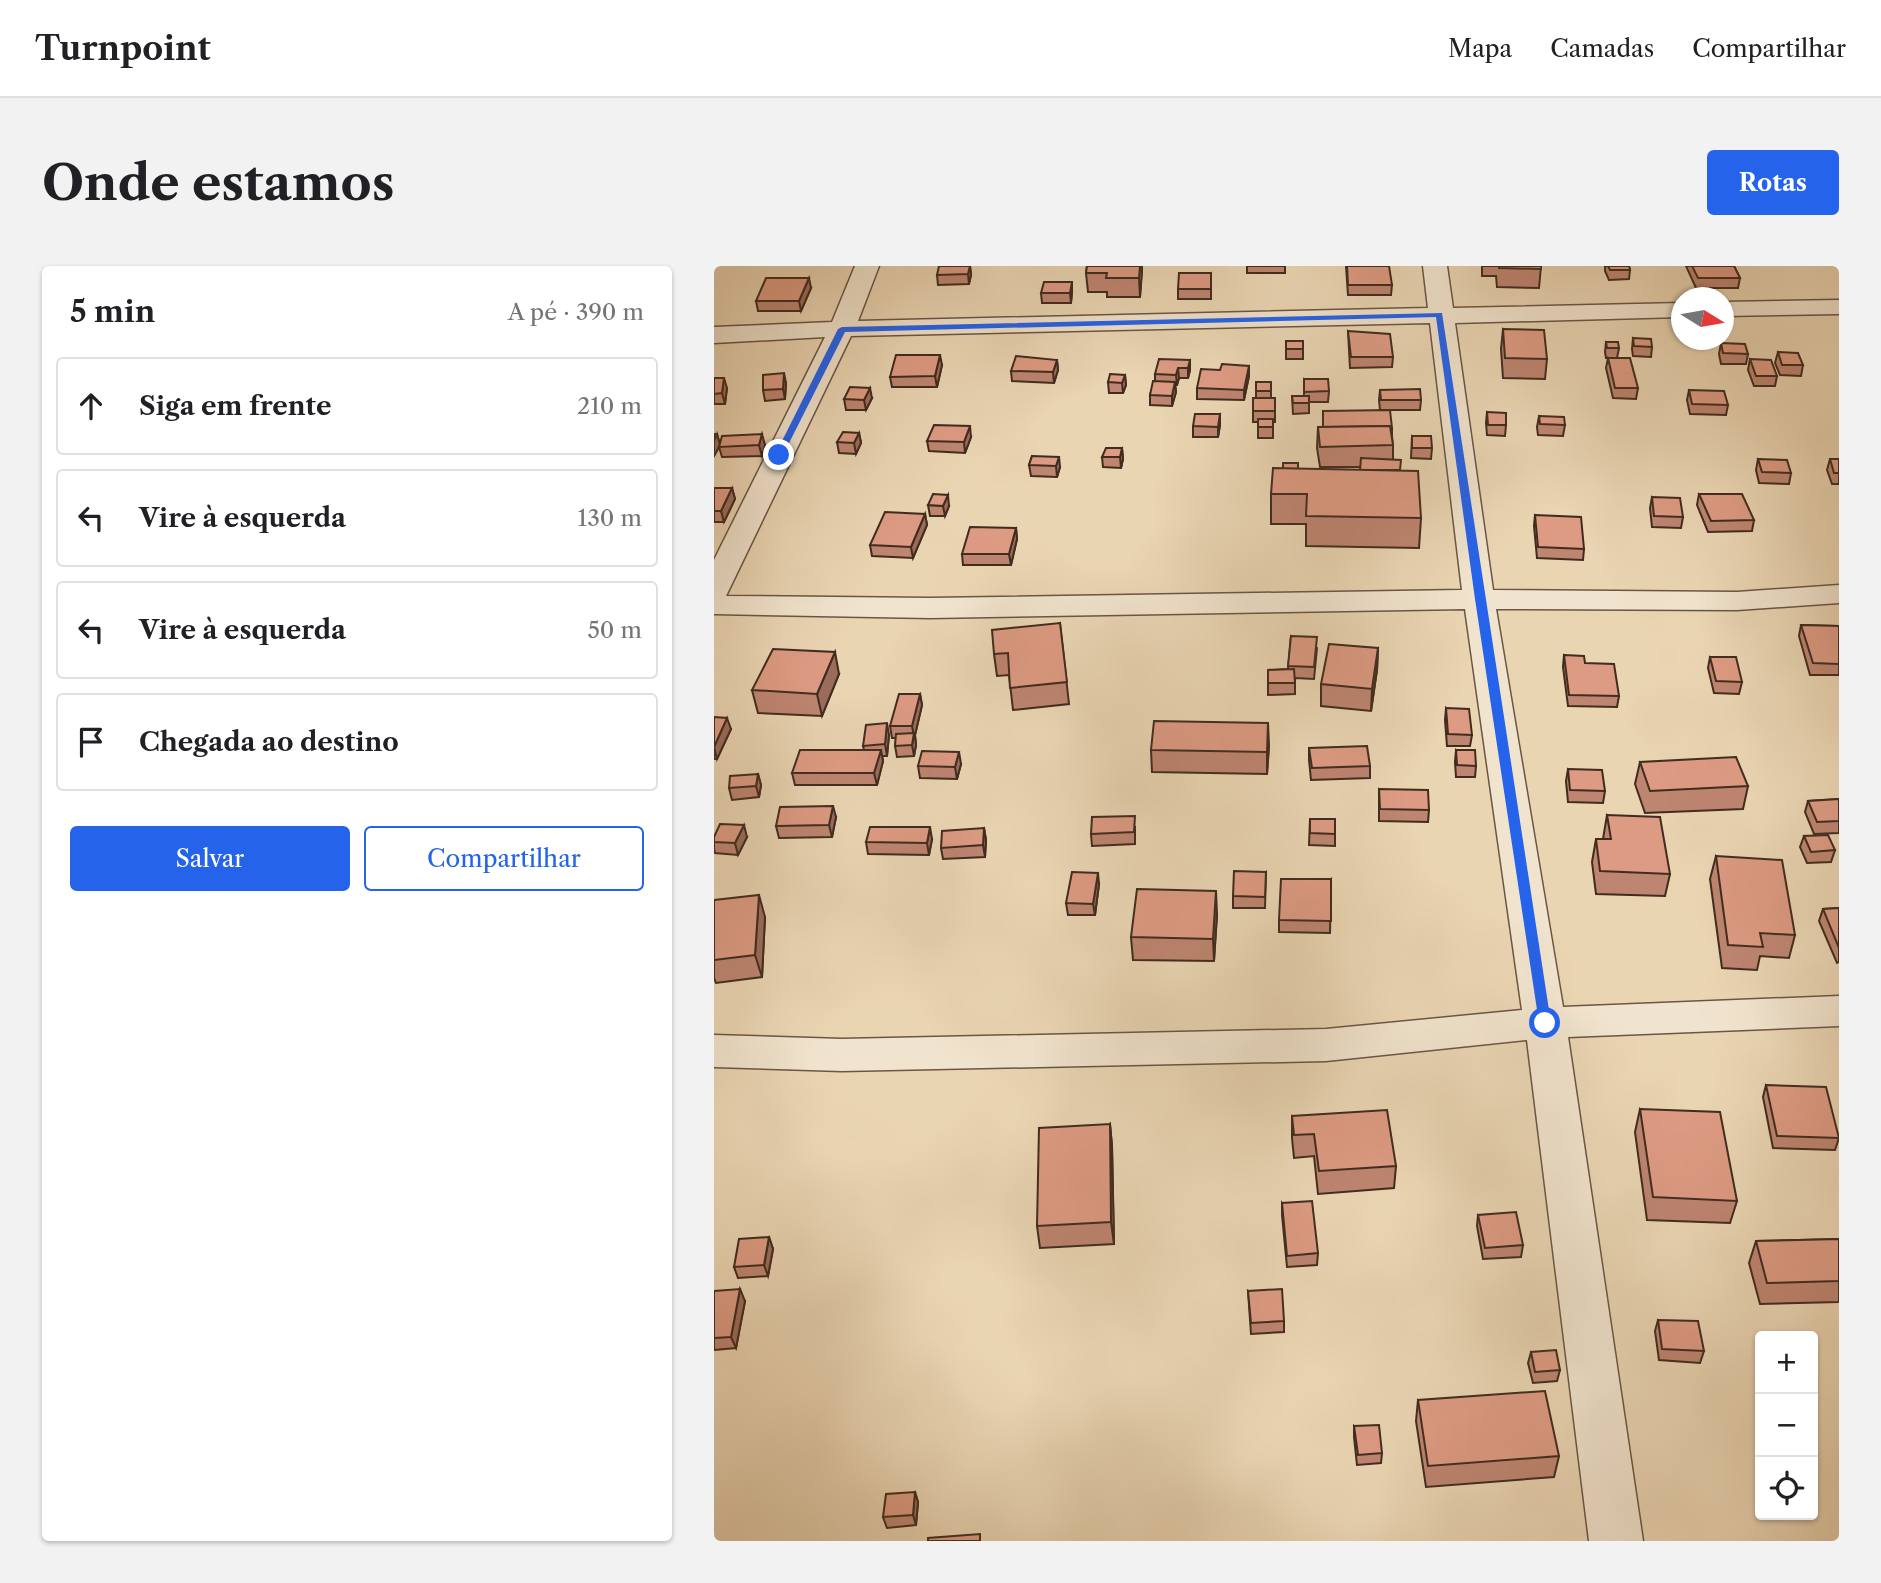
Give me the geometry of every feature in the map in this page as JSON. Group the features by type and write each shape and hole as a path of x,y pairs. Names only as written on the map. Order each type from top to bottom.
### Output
{"street":[{"path":"714,591 842,329 867,266"},
{"path":"1434,266 1479,599 1545,1023 1616,1541"},
{"path":"1734,309 1839,307"},
{"path":"714,335 842,329 1671,310"},
{"path":"714,605 930,608 1479,599 1737,601 1839,594"},
{"path":"714,1051 842,1055 1326,1045 1545,1023 1839,1011"}],"building":[{"path":"939,266 970,266 968,274 937,275"},
{"path":"1087,266 1140,266 1139,278 1106,278 1107,273 1086,273"},
{"path":"1347,266 1389,266 1392,285 1348,285"},
{"path":"1541,266 1541,269 1499,268"},
{"path":"1608,266 1629,266 1630,270 1610,270"},
{"path":"1692,266 1734,266 1740,278 1698,278"},
{"path":"1179,273 1211,273 1211,289 1178,289"},
{"path":"766,278 809,278 799,301 756,301"},
{"path":"1044,282 1072,282 1070,293 1041,293"},
{"path":"1503,329 1544,330 1547,359 1505,358"},
{"path":"1348,331 1390,334 1393,357 1351,357"},
{"path":"1633,338 1651,339 1652,347 1634,346"},
{"path":"1286,341 1303,341 1303,349 1286,349"},
{"path":"1606,342 1618,342 1619,348 1607,348"},
{"path":"1734,344 1745,344 1748,354 1723,353 1722,350 1734,350"},
{"path":"1778,352 1798,353 1803,365 1782,365"},
{"path":"896,355 940,355 935,376 890,377"},
{"path":"1016,356 1057,360 1053,372 1011,371"},
{"path":"1608,358 1630,358 1638,388 1615,388"},
{"path":"1159,359 1190,360 1188,368 1178,368 1176,375 1155,374"},
{"path":"1750,359 1771,360 1777,376 1756,376"},
{"path":"1222,364 1249,366 1244,390 1197,388 1201,369 1220,370"},
{"path":"784,373 783,389 763,390 763,375"},
{"path":"1110,374 1125,375 1122,383 1108,382"},
{"path":"714,378 724,378 722,393 714,394"},
{"path":"1304,379 1328,379 1329,391 1304,392"},
{"path":"1153,381 1175,382 1172,396 1150,395"},
{"path":"1256,382 1271,382 1271,391 1256,391"},
{"path":"850,387 870,388 864,400 844,399"},
{"path":"1420,389 1421,400 1381,400 1380,390"},
{"path":"1689,390 1724,391 1728,405 1692,404"},
{"path":"1292,396 1309,396 1309,403 1293,403"},
{"path":"1253,398 1275,398 1275,411 1253,411"},
{"path":"1390,410 1392,428 1323,427 1323,411"},
{"path":"1487,412 1506,413 1506,425 1488,425"},
{"path":"1195,414 1220,414 1218,427 1193,426"},
{"path":"1539,416 1564,417 1565,425 1540,424"},
{"path":"1258,419 1273,419 1273,427 1258,427"},
{"path":"934,425 970,426 964,442 927,441"},
{"path":"1390,426 1393,445 1320,447 1318,427"},
{"path":"843,432 859,433 854,443 837,442"},
{"path":"762,434 759,445 719,447 722,436"},
{"path":"1412,436 1431,436 1432,448 1412,448"},
{"path":"1106,448 1122,448 1120,457 1102,457"},
{"path":"1032,456 1059,457 1056,466 1029,465"},
{"path":"1361,458 1401,460 1400,470 1360,470"},
{"path":"1758,459 1787,460 1791,473 1762,472"},
{"path":"1830,459 1839,459 1839,473 1834,473"},
{"path":"1283,463 1298,463 1298,469 1283,469"},
{"path":"1273,468 1418,471 1421,518 1306,516 1307,494 1271,494"},
{"path":"714,488 732,488 721,511 714,511"},
{"path":"933,494 948,495 943,506 928,505"},
{"path":"1699,494 1742,494 1754,520 1711,521"},
{"path":"1652,497 1680,498 1683,517 1654,516"},
{"path":"885,512 925,514 911,547 870,545"},
{"path":"1535,515 1581,517 1584,549 1538,547"},
{"path":"970,527 1016,528 1009,554 962,554"},
{"path":"1060,623 1067,682 1010,688 1008,653 994,654 992,630"},
{"path":"1801,625 1839,626 1839,664 1813,663"},
{"path":"1291,636 1317,637 1314,667 1288,666"},
{"path":"1329,644 1378,648 1372,689 1321,684"},
{"path":"773,649 835,652 817,694 752,690"},
{"path":"1564,655 1584,656 1585,663 1614,664 1619,696 1569,695"},
{"path":"1710,657 1736,657 1742,682 1716,681"},
{"path":"1294,669 1295,683 1268,683 1268,670"},
{"path":"899,694 920,694 912,726 890,726"},
{"path":"1446,708 1469,709 1472,735 1448,734"},
{"path":"714,717 727,718 714,747"},
{"path":"1154,721 1268,723 1267,752 1151,750"},
{"path":"887,723 885,744 863,746 866,725"},
{"path":"914,733 912,745 895,746 896,734"},
{"path":"1367,746 1370,766 1312,768 1309,748"},
{"path":"800,750 881,750 874,773 792,773"},
{"path":"1456,750 1475,750 1476,766 1457,765"},
{"path":"922,751 959,752 955,767 918,766"},
{"path":"1736,757 1748,786 1650,791 1640,762"},
{"path":"1568,769 1602,770 1605,791 1570,790"},
{"path":"758,774 756,786 729,788 730,776"},
{"path":"1379,789 1428,790 1429,810 1380,809"},
{"path":"1839,799 1839,821 1817,822 1808,801"},
{"path":"833,806 829,825 776,826 780,807"},
{"path":"1607,815 1660,817 1670,874 1600,871 1596,839 1611,839"},
{"path":"1135,816 1134,832 1091,834 1092,817"},
{"path":"1310,819 1335,819 1335,834 1310,833"},
{"path":"720,824 744,825 735,843 714,842"},
{"path":"870,827 930,827 927,843 866,842"},
{"path":"984,828 983,845 941,848 942,831"},
{"path":"1828,835 1835,850 1811,852 1804,836"},
{"path":"1716,856 1782,860 1795,935 1760,933 1763,947 1728,945"},
{"path":"1234,871 1266,872 1265,897 1233,896"},
{"path":"1072,872 1098,873 1093,904 1066,903"},
{"path":"1281,879 1331,879 1331,921 1279,920"},
{"path":"1137,889 1216,891 1213,939 1131,937"},
{"path":"759,895 755,955 714,960 714,900"},
{"path":"1839,908 1839,948 1823,909"},
{"path":"1766,1085 1826,1087 1839,1138 1777,1136"},
{"path":"1640,1109 1720,1112 1737,1201 1653,1197"},
{"path":"1387,1110 1396,1166 1319,1171 1314,1134 1294,1135 1292,1116"},
{"path":"1110,1124 1111,1222 1037,1226 1039,1128"},
{"path":"1312,1201 1318,1253 1287,1256 1282,1203"},
{"path":"1516,1212 1523,1245 1485,1248 1478,1215"},
{"path":"769,1237 764,1265 734,1267 739,1239"},
{"path":"1839,1239 1839,1281 1767,1283 1756,1241"},
{"path":"740,1289 731,1337 714,1338 714,1291"},
{"path":"1282,1289 1284,1321 1251,1323 1248,1291"},
{"path":"1658,1320 1698,1321 1704,1351 1662,1349"},
{"path":"1556,1350 1560,1370 1535,1372 1531,1352"},
{"path":"1545,1391 1559,1456 1428,1466 1418,1400"},
{"path":"1379,1425 1382,1453 1358,1455 1354,1426"},
{"path":"915,1492 913,1515 883,1517 886,1494"},
{"path":"980,1534 980,1541 928,1541 928,1538"}],"route":[{"path":"779,455 842,329 1439,315 1479,599 1545,1023"}]}
